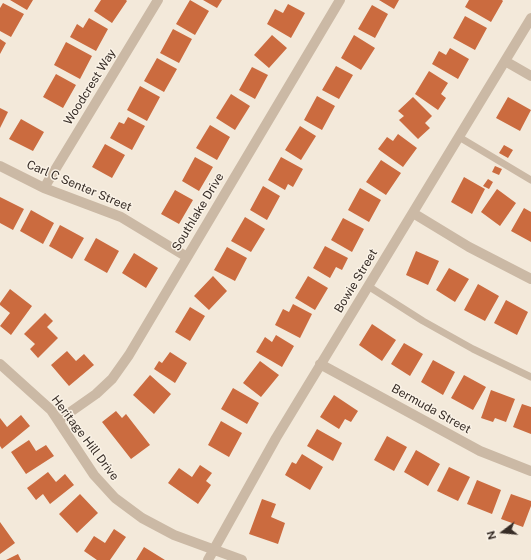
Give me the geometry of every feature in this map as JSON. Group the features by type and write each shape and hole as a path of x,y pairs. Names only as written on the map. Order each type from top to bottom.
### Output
{"street":[{"name":"Woodcrest Way","path":"44,188 158,0"},
{"name":"Southlake Drive","path":"59,420 96,394 112,379 187,257 340,0"},
{"name":"Bowie Street","path":"208,560 276,438 320,364 531,18"},
{"path":"505,60 531,76"},
{"name":"Carl C Senter Street","path":"0,166 44,188 121,217 187,257"},
{"path":"413,213 468,247 531,279"},
{"name":"Heritage Hill Drive","path":"0,364 47,405 59,420 94,475 115,498 142,518 174,535 242,560"},
{"name":"Bermuda Street","path":"320,364 480,451 531,471"}],"lane":[{"path":"459,137 531,180"},
{"path":"368,286 423,321 473,349 531,377"}],"building":[{"path":"10,0 33,0 27,10"},
{"path":"101,0 127,1 112,23 94,11"},
{"path":"190,0 209,11 195,35 176,24"},
{"path":"203,0 222,0 217,8"},
{"path":"379,0 399,0 394,9"},
{"path":"469,0 503,1 491,22 465,7"},
{"path":"3,3 24,14 11,37 0,31 0,8"},
{"path":"288,4 305,13 291,38 267,24 275,9 283,13"},
{"path":"372,5 388,14 375,38 358,29"},
{"path":"465,16 487,28 475,50 453,38"},
{"path":"89,18 108,29 96,51 70,37 77,24 83,28"},
{"path":"173,29 192,39 179,63 160,53"},
{"path":"272,35 287,48 269,68 254,55"},
{"path":"354,35 375,48 361,70 341,58"},
{"path":"0,39 6,43 0,54"},
{"path":"66,42 92,56 80,79 54,65"},
{"path":"450,48 469,59 458,79 432,64 439,51 446,55"},
{"path":"157,58 177,69 164,92 144,81"},
{"path":"336,66 353,75 339,99 322,90"},
{"path":"252,67 268,75 255,99 239,90"},
{"path":"429,71 448,83 441,94 446,98 438,110 415,94"},
{"path":"56,74 76,85 63,108 43,97"},
{"path":"140,86 160,97 147,121 127,110"},
{"path":"231,94 250,106 235,130 216,118"},
{"path":"317,96 335,106 322,130 304,120"},
{"path":"413,97 432,116 425,123 430,128 418,139 399,120 404,116 398,111"},
{"path":"508,97 531,110 520,131 496,118"},
{"path":"0,108 8,112 0,128"},
{"path":"128,117 145,126 132,150 110,138 119,122 124,124"},
{"path":"21,119 44,132 33,151 9,139"},
{"path":"210,125 230,137 217,160 196,148"},
{"path":"300,126 316,136 301,160 285,150"},
{"path":"398,134 417,148 403,167 378,149 387,137 393,141"},
{"path":"105,144 125,155 112,178 92,167"},
{"path":"504,145 513,150 508,158 499,153"},
{"path":"195,157 213,167 199,191 182,181"},
{"path":"281,157 303,169 293,187 288,184 285,190 268,180"},
{"path":"381,160 401,173 386,195 366,182"},
{"path":"495,166 502,169 499,175 492,172"},
{"path":"464,177 485,189 472,214 451,202"},
{"path":"488,179 493,182 489,189 483,186"},
{"path":"263,186 280,196 267,220 250,210"},
{"path":"360,188 381,200 369,222 348,210"},
{"path":"497,189 516,203 500,226 481,212"},
{"path":"175,190 193,200 179,224 161,214"},
{"path":"0,197 24,209 13,230 0,223"},
{"path":"524,208 531,212 531,242 511,231"},
{"path":"31,210 54,223 43,244 20,231"},
{"path":"245,217 265,229 251,252 231,241"},
{"path":"343,218 364,229 352,252 331,240"},
{"path":"60,225 84,238 72,259 49,246"},
{"path":"96,238 119,251 107,273 84,260"},
{"path":"325,246 348,258 342,270 336,267 330,278 313,268"},
{"path":"227,247 247,258 235,281 214,270"},
{"path":"416,251 439,261 428,285 406,275"},
{"path":"134,253 158,268 146,288 122,273"},
{"path":"449,268 469,279 455,302 436,290"},
{"path":"213,276 227,291 209,310 194,296"},
{"path":"308,276 328,288 315,310 295,298"},
{"path":"478,284 499,296 485,321 464,310"},
{"path":"10,289 32,306 11,335 0,326 10,313 0,305 0,303"},
{"path":"506,300 528,312 517,335 494,323"},
{"path":"293,304 312,314 300,338 275,325 283,309 289,312"},
{"path":"190,307 205,316 190,341 175,332"},
{"path":"45,313 53,321 47,327 58,338 38,358 30,349 35,344 24,334"},
{"path":"372,324 396,340 382,361 359,345"},
{"path":"276,335 294,346 282,367 256,352 265,337 272,342"},
{"path":"404,343 423,354 410,376 391,364"},
{"path":"67,351 76,361 84,354 94,365 69,386 51,365"},
{"path":"170,352 187,363 175,383 154,369 159,361 162,363"},
{"path":"433,360 455,372 443,395 421,382"},
{"path":"260,361 279,375 261,397 243,383"},
{"path":"150,375 171,394 154,414 133,395"},
{"path":"464,375 486,387 473,410 451,398"},
{"path":"233,388 259,403 247,424 221,409"},
{"path":"491,390 515,399 506,422 495,418 493,422 481,418"},
{"path":"334,395 358,411 351,422 345,419 339,429 320,417"},
{"path":"522,404 531,407 531,434 513,427"},
{"path":"116,411 122,418 126,414 150,445 131,459 102,422"},
{"path":"21,415 30,426 2,449 0,446 0,418 7,427"},
{"path":"221,421 242,433 229,457 208,445"},
{"path":"317,429 342,443 333,461 307,446"},
{"path":"387,436 407,447 394,471 374,460"},
{"path":"29,440 36,451 46,445 54,456 26,474 11,452"},
{"path":"416,450 440,464 428,486 404,472"},
{"path":"302,454 323,467 310,490 285,475 292,462 296,464"},
{"path":"200,465 212,473 206,481 211,485 198,504 168,483 179,468 192,477"},
{"path":"449,467 470,477 458,501 437,491"},
{"path":"48,472 56,482 65,474 74,485 50,504 43,494 36,500 27,488"},
{"path":"477,480 501,490 492,514 467,504"},
{"path":"80,494 98,513 77,533 59,514"},
{"path":"511,494 531,501 531,506 523,527 501,519"},
{"path":"262,499 276,504 271,517 285,523 278,544 249,534"},
{"path":"0,522 15,543 0,554"},
{"path":"114,529 126,537 110,560 97,560 84,551 94,536 105,543"},
{"path":"144,547 165,560 136,560"},
{"path":"18,554 21,560 6,560"}]}
